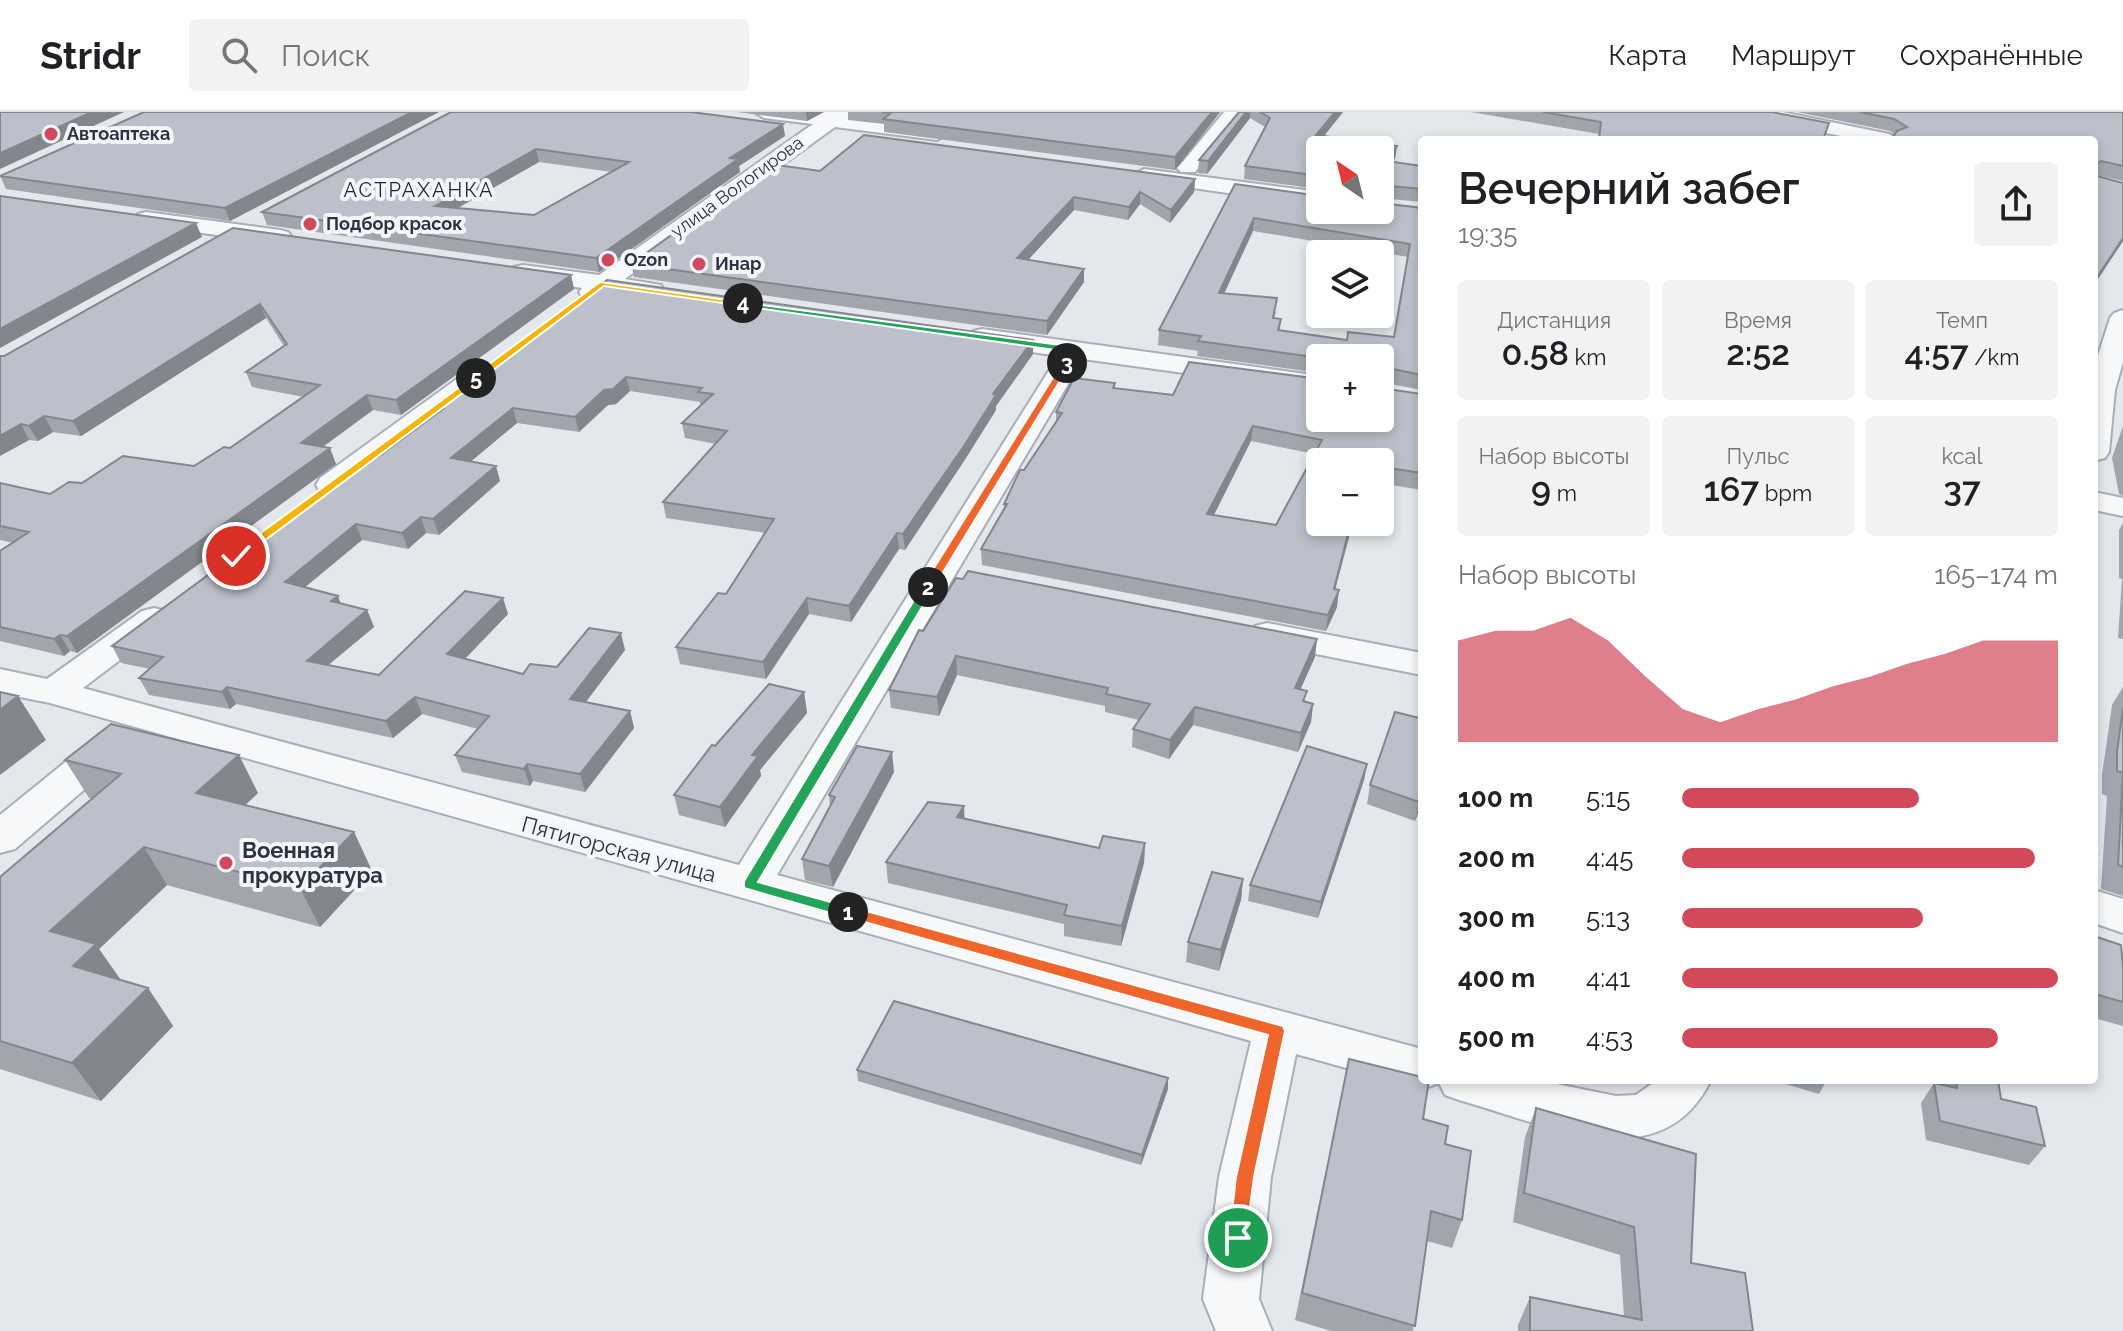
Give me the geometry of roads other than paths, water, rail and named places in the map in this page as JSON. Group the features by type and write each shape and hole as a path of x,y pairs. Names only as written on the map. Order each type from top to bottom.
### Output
{"street":[{"path":"764,112 956,143"},
{"path":"1188,168 1234,112"},
{"path":"1754,112 1855,136"},
{"path":"1860,136 1875,112"},
{"path":"742,121 830,121"},
{"name":"улица Вологирова","path":"564,312 830,121"},
{"path":"1306,184 1188,168 1128,166 1306,197"},
{"path":"201,251 273,210"},
{"path":"125,216 307,241"},
{"path":"494,268 681,295"},
{"path":"2098,417 2101,390 2123,318"},
{"path":"965,334 1306,382"},
{"path":"749,885 954,574 1075,350"},
{"path":"309,502 500,360"},
{"path":"2098,502 2123,507"},
{"path":"53,692 181,597"},
{"path":"1235,628 1418,663"},
{"name":"Пятигорская улица","path":"0,681 53,692 1418,1068"},
{"path":"0,838 144,718"},
{"path":"2098,907 2123,916"},
{"path":"1244,1331 1231,1299 1245,1177 1277,1031"},
{"path":"1478,1084 1611,1117 1631,1118 1651,1113 1668,1101 1683,1084"}],"place":[{"name":"Автоаптека","path":"51,134"},
{"name":"Подбор красок","path":"310,224"},
{"name":"Ozon","path":"608,260"},
{"name":"Инар","path":"699,264"},
{"name":"Военная прокуратура","path":"226,863"}],"district":[{"name":"АСТРАХАНКА","path":"419,190"}]}
